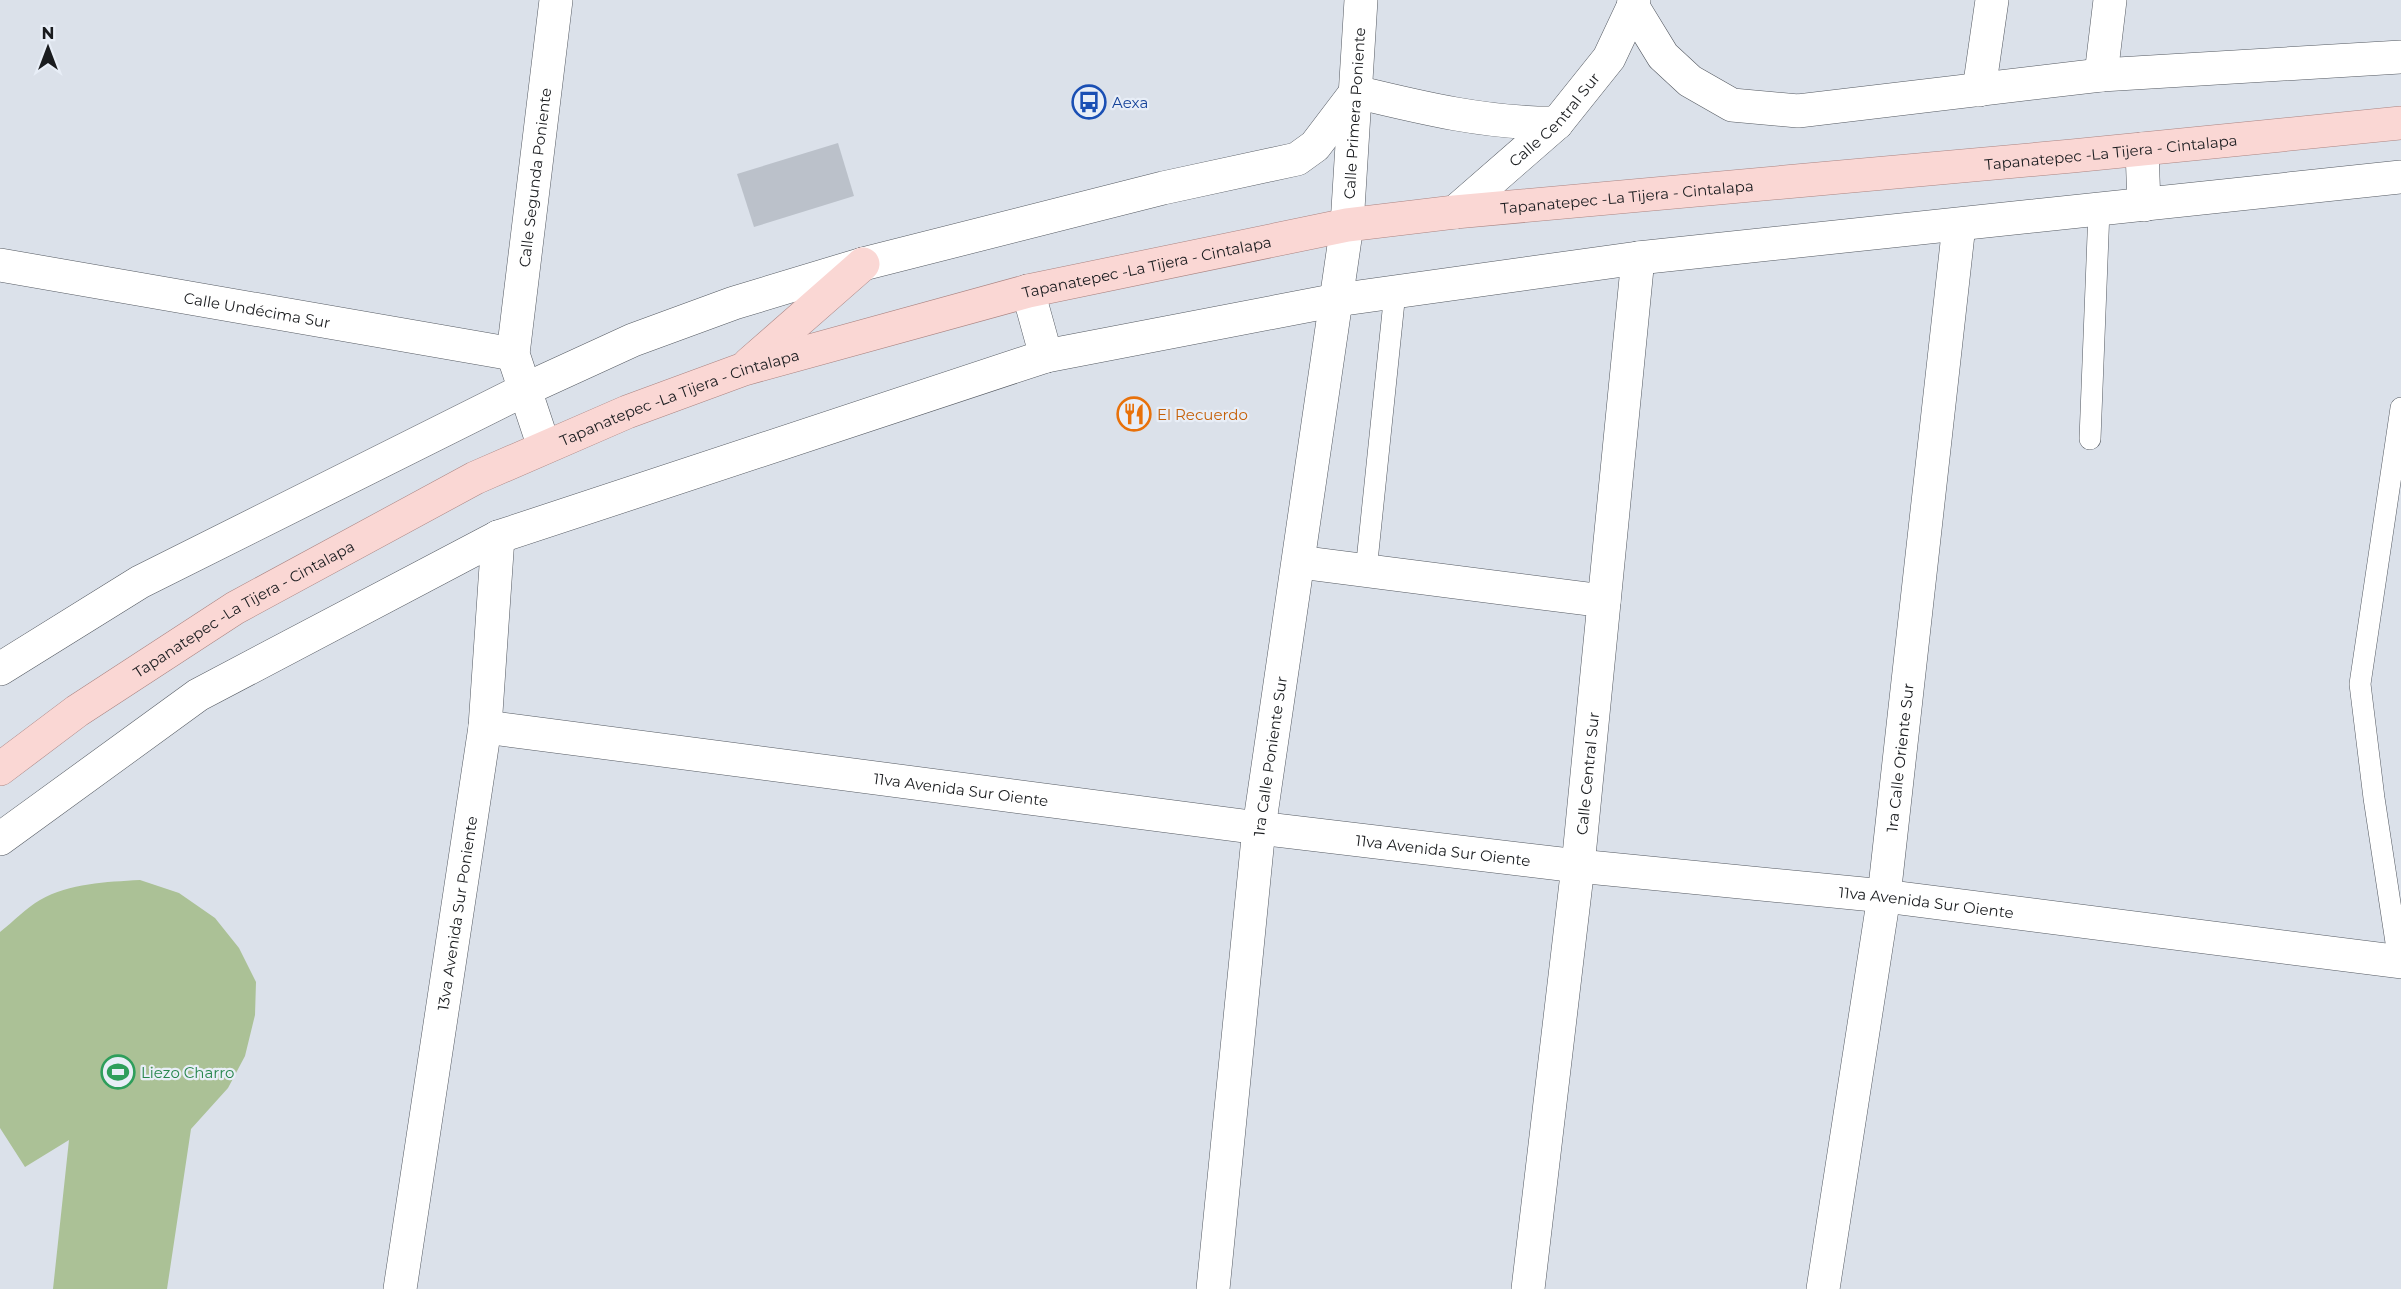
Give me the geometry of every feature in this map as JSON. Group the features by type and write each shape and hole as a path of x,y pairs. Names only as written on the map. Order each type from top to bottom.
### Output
{"main road":[{"name":"Tapanatepec -La Tijera - Cintalapa","path":"0,769 77,711 235,608 475,478 627,412 744,369 1028,291 1347,225 1455,212 2401,123"},
{"path":"744,369 863,264"}],"street":[{"name":"Calle Segunda Poniente","path":"513,354 556,0"},
{"name":"Calle Primera Poniente","path":"1347,225 1361,0"},
{"path":"1979,90 1992,0"},
{"path":"2101,75 2110,0"},
{"path":"1633,4 1663,56 1689,81 1732,105 1798,111 2101,75 2401,57"},
{"name":"Calle Central Sur","path":"1455,212 1557,123 1610,58 1633,4"},
{"path":"0,669 140,582 526,389 633,340 734,303 863,264 1163,188 1297,159 1315,147 1356,92 1434,111 1519,124 1557,123"},
{"path":"2142,149 2145,205"},
{"path":"0,839 198,696 498,537 957,383 1046,356 1337,300 1638,258 2401,177"},
{"name":"1ra Calle Poniente Sur","path":"1213,1289 1259,828 1347,225"},
{"name":"1ra Calle Oriente Sur","path":"1823,1289 1884,896 1959,225"},
{"name":"Calle Central Sur","path":"1528,1289 1578,866 1638,258"},
{"name":"Calle Undécima Sur","path":"0,265 513,354"},
{"path":"1028,291 1046,356"},
{"path":"513,354 544,447"},
{"name":"13va Avenida Sur Poniente","path":"400,1289 485,727 498,537"},
{"path":"1299,562 1604,601"},
{"name":"11va Avenida Sur Oiente","path":"485,727 1259,828 1578,866 1884,896 2400,962"}],"lane":[{"path":"2090,440 2099,210"},
{"path":"1366,571 1395,292"},
{"path":"2400,962 2374,798 2360,684 2401,408"}],"green space":[{"name":"Liezo Charro","path":"140,880 179,893 215,918 239,948 256,982 255,1015 245,1056 228,1088 191,1129 167,1289 53,1289 69,1140 25,1167 0,1128 0,932 30,907 52,894 88,884"}],"building":[{"path":"838,143 854,196 754,227 737,174"}],"place":[{"name":"Aexa","path":"1089,102"},
{"name":"El Recuerdo","path":"1134,414"},
{"name":"Liezo Charro","path":"118,1072"}]}
